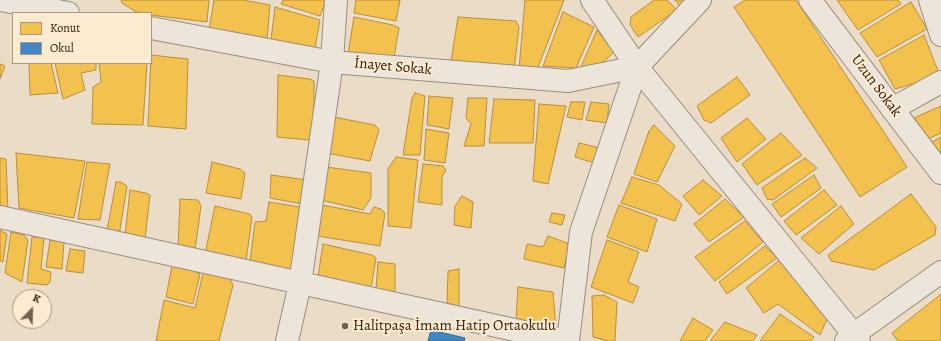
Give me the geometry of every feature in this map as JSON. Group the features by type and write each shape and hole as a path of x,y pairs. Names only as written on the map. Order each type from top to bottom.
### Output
{"street":[{"path":"1,0 66,8"},
{"path":"287,341 300,284 332,62 336,0"},
{"path":"592,0 637,67 853,339 941,272"},
{"path":"568,341 581,232 637,67 700,0"},
{"name":"Uzun Sokak","path":"810,0 941,173"},
{"path":"930,0 941,35"},
{"name":"İnayet Sokak","path":"152,28 332,62 568,81 637,67"},
{"path":"892,108 941,82"},
{"path":"0,217 565,341"}],"building: Konut":[{"path":"121,0 209,0 207,22 152,15 152,12 136,12 122,3"},
{"path":"214,0 243,0 270,5 267,40 209,30"},
{"path":"283,0 326,0 320,16 281,4"},
{"path":"356,0 400,0 396,21 354,13"},
{"path":"525,0 564,0 537,70 519,69"},
{"path":"654,0 667,0 677,10 638,37 630,25 631,17"},
{"path":"675,0 686,0 681,7"},
{"path":"745,0 796,0 907,167 860,197 734,7"},
{"path":"837,0 898,0 901,4 858,30"},
{"path":"911,2 927,29 877,57 860,33"},
{"path":"275,7 320,20 315,48 271,40"},
{"path":"563,12 594,27 576,68 543,66"},
{"path":"354,17 393,25 399,28 393,63 348,54"},
{"path":"458,17 516,21 519,27 514,70 450,67"},
{"path":"597,30 614,52 593,72 580,69"},
{"path":"924,35 940,76 895,89 879,60"},
{"path":"152,55 188,59 186,129 148,126"},
{"path":"0,64 5,66 0,79"},
{"path":"29,64 51,64 58,93 30,95"},
{"path":"55,64 96,64 96,70 81,73 85,90 63,99"},
{"path":"99,64 147,64 143,125 92,124 93,87 101,82"},
{"path":"278,75 310,79 314,81 314,116 309,140 277,137"},
{"path":"737,77 750,95 711,123 704,120 697,106"},
{"path":"415,93 425,96 420,155 403,155 412,98"},
{"path":"429,96 453,98 449,129 427,125"},
{"path":"468,98 487,98 484,146 464,146 471,124 466,118"},
{"path":"494,99 535,100 533,143 489,143"},
{"path":"571,102 585,102 582,120 567,117"},
{"path":"591,102 609,104 607,123 586,120"},
{"path":"539,104 566,106 548,184 533,181"},
{"path":"941,106 941,133 928,139 914,118"},
{"path":"334,117 375,125 379,130 370,161 326,153"},
{"path":"747,118 766,139 737,162 721,138"},
{"path":"654,125 675,146 657,182 634,174 649,131"},
{"path":"426,129 449,133 445,163 424,160"},
{"path":"781,133 802,155 757,185 742,164"},
{"path":"941,137 941,157 930,143"},
{"path":"579,143 600,148 594,163 575,157"},
{"path":"16,153 85,161 74,218 19,208"},
{"path":"396,157 418,160 411,228 388,226 388,169"},
{"path":"0,158 6,159 8,212 0,212"},
{"path":"805,158 817,168 773,200 767,199 762,188"},
{"path":"87,162 110,164 100,220 78,219"},
{"path":"212,162 240,169 245,173 241,199 206,193"},
{"path":"423,164 443,166 446,170 442,177 442,205 418,202"},
{"path":"326,167 371,173 371,198 363,210 321,200"},
{"path":"271,175 307,180 303,204 270,198"},
{"path":"814,175 821,188 781,217 772,204"},
{"path":"632,177 659,185 682,204 675,221 621,203"},
{"path":"703,180 722,196 699,215 683,196"},
{"path":"116,182 121,182 127,186 119,236 107,231"},
{"path":"130,190 150,195 145,239 125,236"},
{"path":"824,190 837,205 796,235 784,221"},
{"path":"911,194 936,227 935,235 874,270 831,261 828,255"},
{"path":"462,196 473,202 471,228 454,225 455,206"},
{"path":"180,199 198,200 201,206 195,250 178,247"},
{"path":"725,199 744,217 709,242 694,224"},
{"path":"269,202 300,207 295,271 250,262 255,222 266,221"},
{"path":"322,205 370,214 374,207 381,209 385,213 380,246 317,236"},
{"path":"619,205 657,219 647,252 607,237"},
{"path":"215,206 250,214 252,218 246,261 205,254"},
{"path":"841,206 854,224 819,254 801,238"},
{"path":"552,213 565,215 562,225 549,222"},
{"path":"745,221 763,242 715,281 695,257"},
{"path":"0,230 7,234 3,262 0,261"},
{"path":"11,232 24,235 28,240 22,282 5,273"},
{"path":"548,236 570,244 564,268 524,259 527,244 543,247"},
{"path":"32,237 44,238 41,269 51,272 50,282 47,285 27,283"},
{"path":"50,240 64,242 62,269 46,267"},
{"path":"607,240 639,252 628,282 639,287 633,303 591,287"},
{"path":"323,244 372,255 376,258 371,289 318,277"},
{"path":"765,246 777,258 727,294 719,282"},
{"path":"70,249 85,251 83,273 66,271"},
{"path":"782,258 786,270 793,270 828,317 820,335 778,304 764,313 746,288"},
{"path":"378,262 395,264 395,293 376,289"},
{"path":"172,266 192,270 200,274 193,304 166,297"},
{"path":"459,269 459,307 447,303 448,271"},
{"path":"203,273 230,279 233,285 219,341 156,341 164,300 195,308"},
{"path":"518,287 553,292 556,329 516,320"},
{"path":"941,294 941,341 898,341 892,333"},
{"path":"604,295 617,302 615,341 608,341 593,337 592,296"},
{"path":"780,314 814,337 811,341 760,341"},
{"path":"693,318 713,330 705,341 680,341"},
{"path":"725,322 757,335 753,341 710,341"}],"building: Okul":[{"path":"431,330 465,338 464,341 428,341"}],"place":[{"name":"Halitpaşa İmam Hatip Ortaokulu","path":"345,326"}]}
